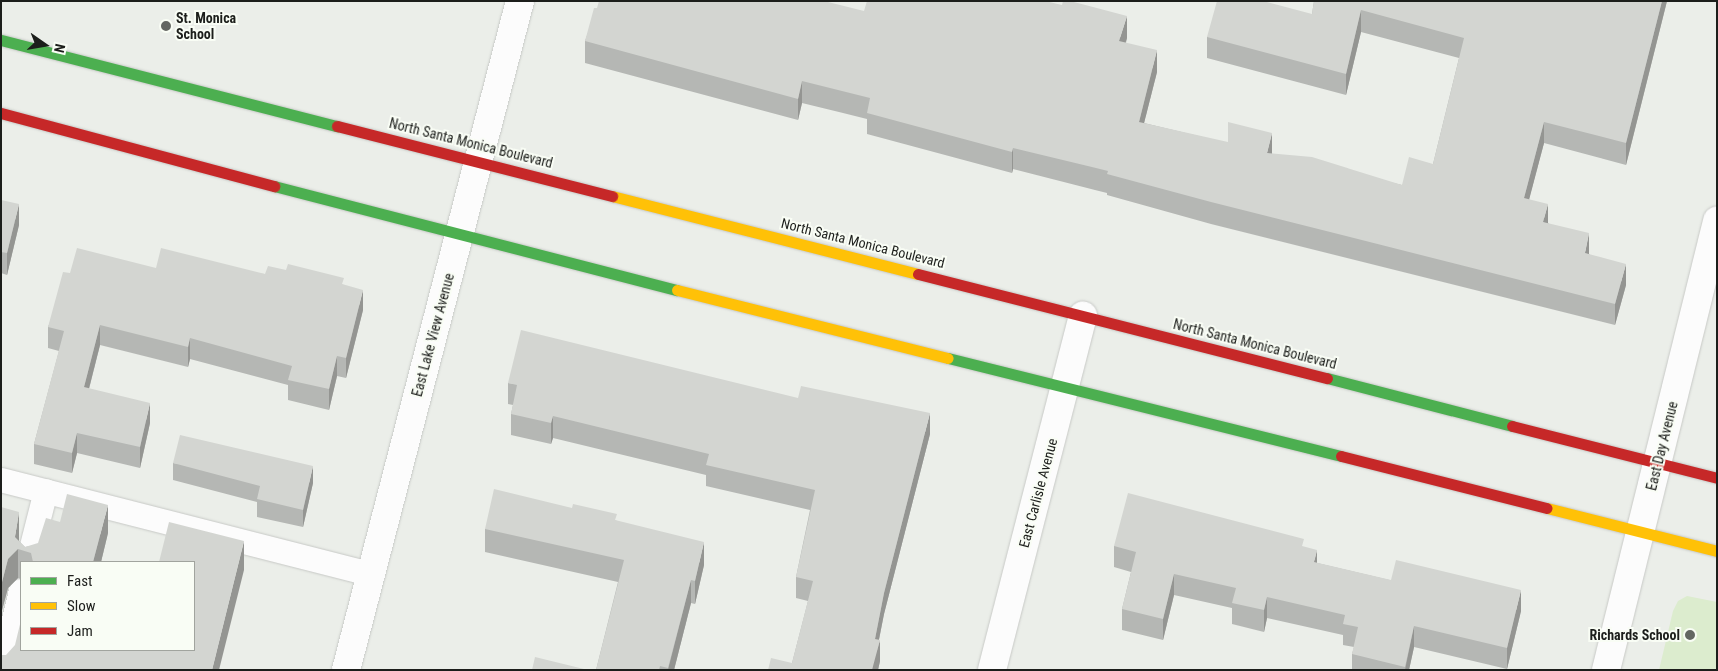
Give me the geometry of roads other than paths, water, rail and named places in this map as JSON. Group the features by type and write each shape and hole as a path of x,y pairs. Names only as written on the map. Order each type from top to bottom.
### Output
{"street":[{"name":"East Lake View Avenue","path":"346,670 520,1"},
{"name":"North Santa Monica Boulevard","path":"1,40 480,160 1717,478"},
{"path":"1,113 459,235 1717,551"},
{"name":"East Day Avenue","path":"1606,670 1717,221"},
{"name":"East Carlisle Avenue","path":"992,670 1083,316"}],"lane":[{"path":"1,480 371,574"},
{"path":"28,561 46,491"},
{"path":"2,670 20,595"}],"place":[{"name":"St. Monica School","path":"166,26"},
{"name":"Richards School","path":"1690,635"}]}
